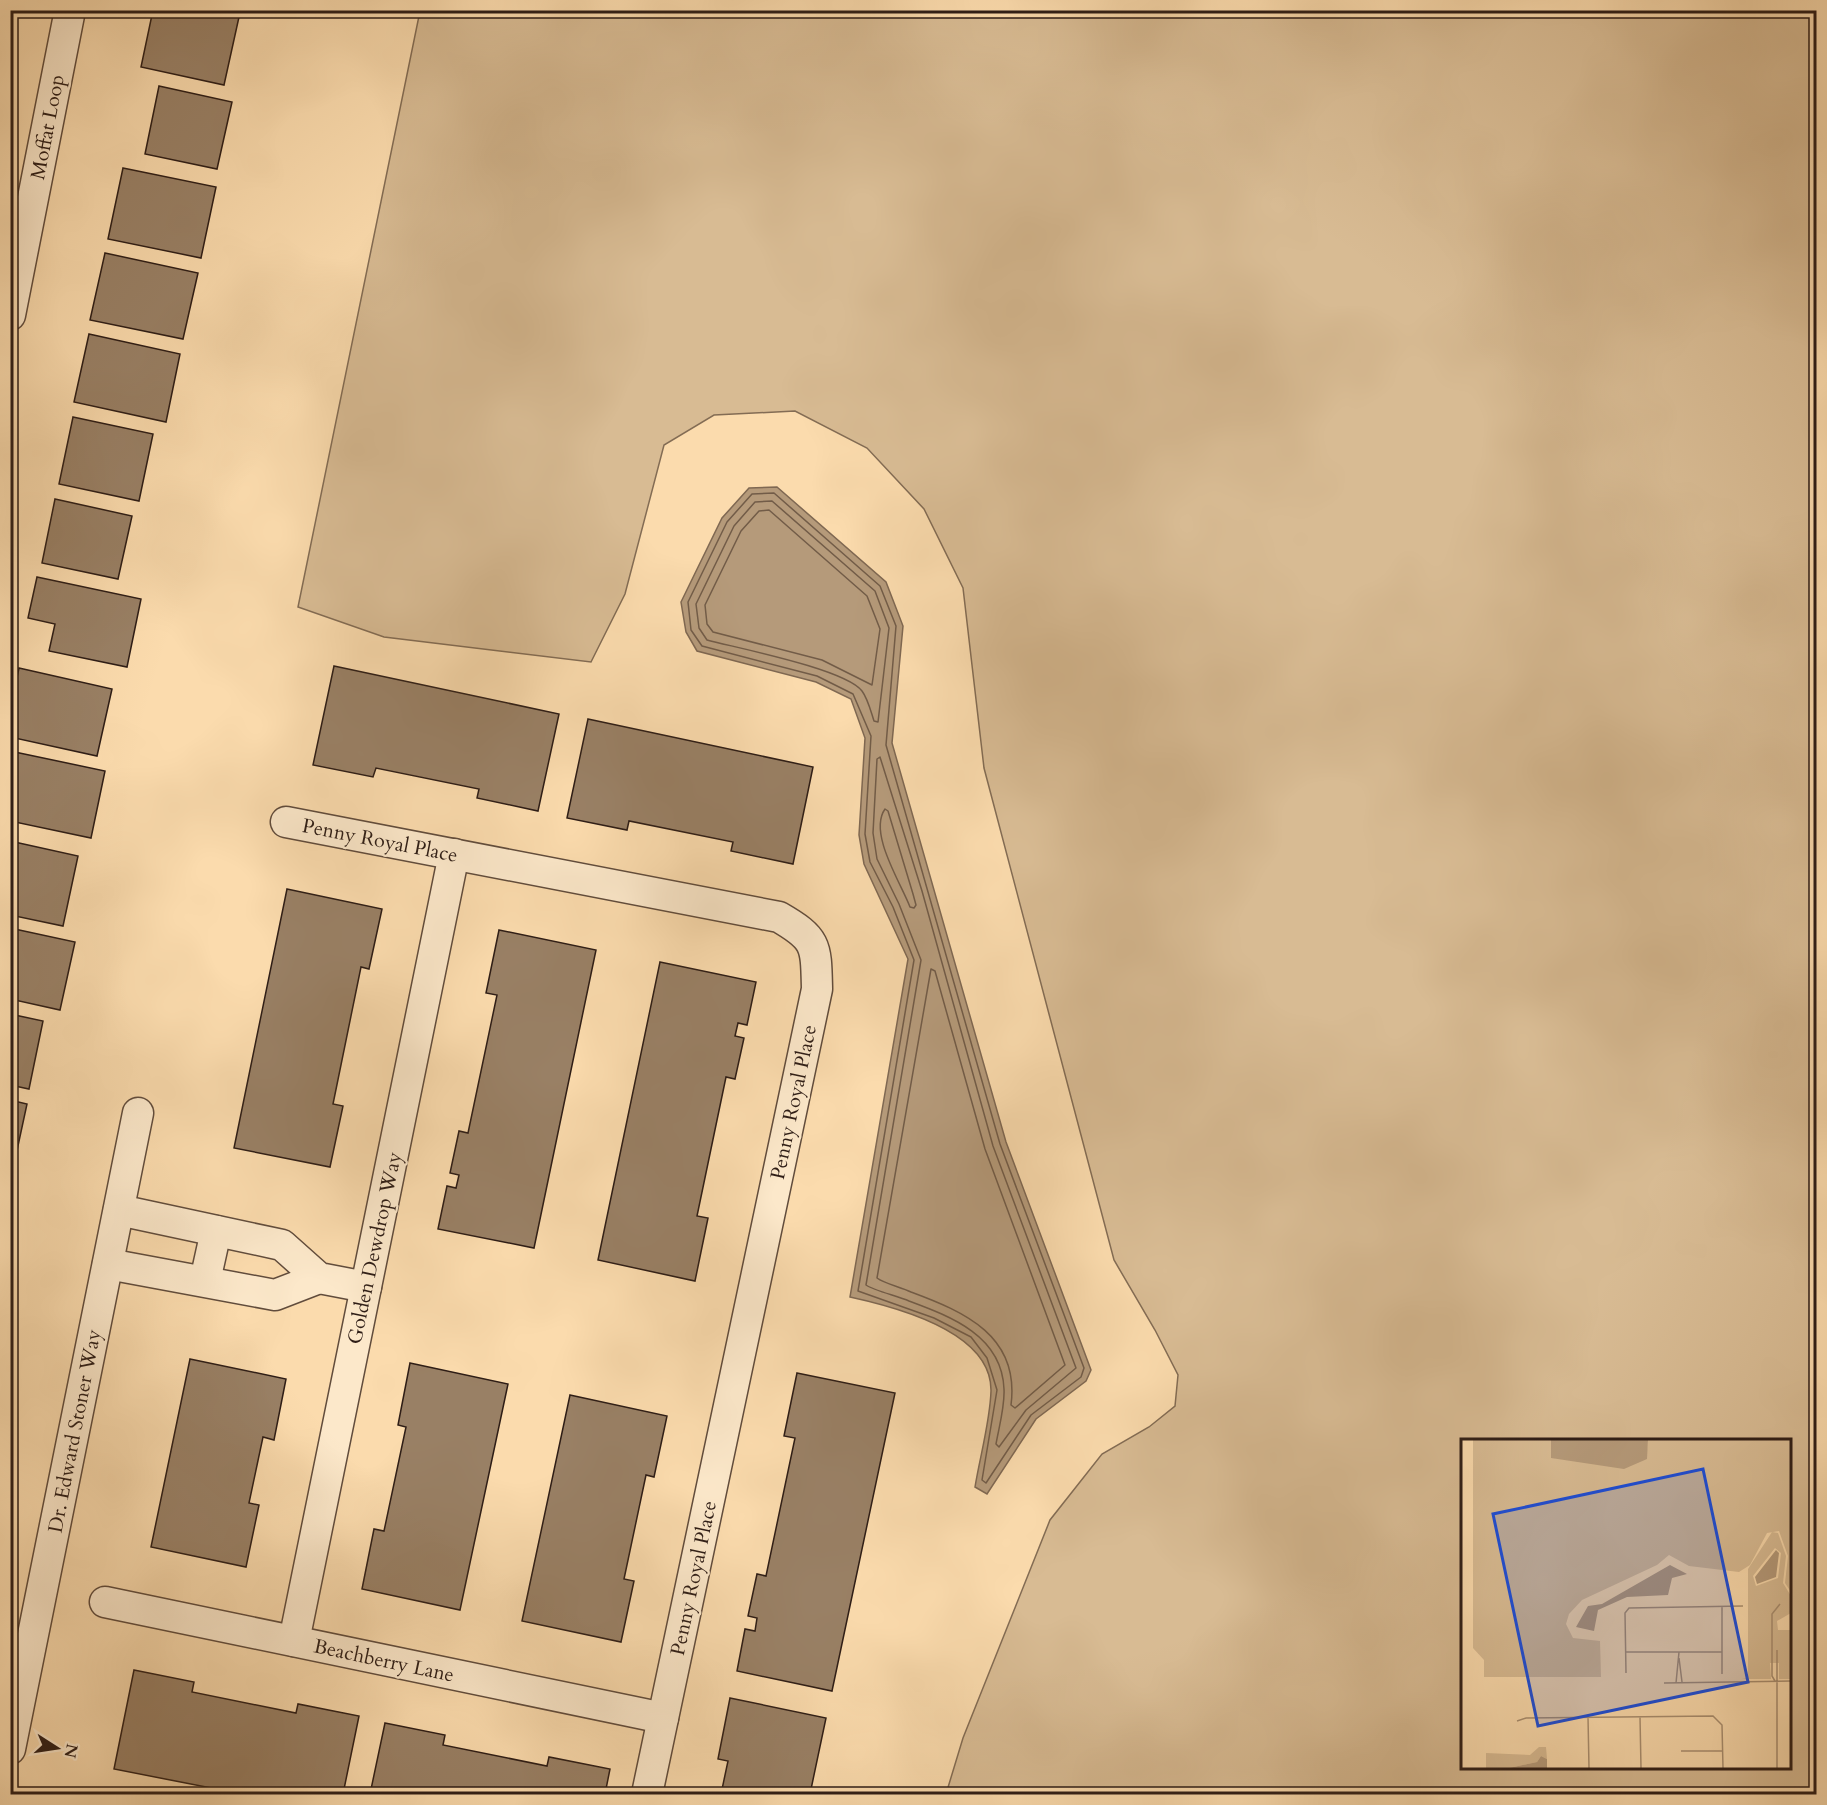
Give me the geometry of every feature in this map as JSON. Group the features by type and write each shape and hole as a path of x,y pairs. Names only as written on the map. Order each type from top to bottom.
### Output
{"street":[{"name":"Moffat Loop","path":"10,315 70,10"},
{"name":"Penny Royal Place","path":"286,822 779,917 805,932 816,955 817,988 647,1794"},
{"name":"Golden Dewdrop Way","path":"294,1641 454,854"},
{"name":"Dr. Edward Stoner Way","path":"10,1749 138,1113"},
{"path":"119,1210 282,1245 319,1278 366,1287"},
{"path":"205,1281 216,1231"},
{"path":"252,1290 262,1241"},
{"path":"108,1264 275,1295 319,1278"},
{"name":"Beachberry Lane","path":"105,1602 663,1718"}],"shaded area":[{"path":"420,11 1816,11 1816,1794 946,1794 963,1738 1050,1520 1102,1454 1149,1427 1175,1406 1178,1375 1114,1260 984,768 963,588 924,509 867,448 795,411 714,415 664,445 625,594 591,662 384,637 298,607"}],"water":[{"path":"777,487 886,582 903,626 892,743 1006,1142 1091,1370 1086,1381 1036,1419 987,1494 975,1487 987,1427 991,1391 987,1370 976,1353 959,1338 938,1326 892,1308 850,1297 908,959 864,864 859,835 865,738 851,699 816,682 697,651 686,632 681,602 722,518 749,488"}],"building":[{"path":"153,10 209,10 239,17 224,85 141,67"},
{"path":"159,86 232,102 217,169 145,154"},
{"path":"123,168 216,187 201,258 108,239"},
{"path":"105,253 198,273 183,339 90,320"},
{"path":"89,334 180,354 166,422 74,402"},
{"path":"73,417 153,434 139,501 59,484"},
{"path":"55,499 132,516 118,579 42,563"},
{"path":"37,577 141,599 127,667 49,651 55,624 28,618"},
{"path":"334,666 559,714 538,811 477,798 479,789 376,768 373,777 313,765"},
{"path":"19,668 112,689 97,756 10,737 10,709"},
{"path":"588,719 813,767 793,864 731,851 733,842 629,821 627,830 567,818"},
{"path":"10,751 105,771 91,838 10,821"},
{"path":"10,841 78,856 63,926 10,915"},
{"path":"287,889 382,909 369,969 361,967 333,1104 343,1106 330,1167 234,1148"},
{"path":"10,928 75,942 60,1010 10,999"},
{"path":"499,930 596,950 534,1248 438,1229 447,1186 456,1188 459,1175 450,1173 459,1131 468,1133 497,995 486,993"},
{"path":"660,962 756,982 747,1025 738,1023 735,1036 744,1038 735,1079 726,1077 697,1216 708,1218 695,1281 598,1260"},
{"path":"10,1014 43,1021 29,1089 10,1085"},
{"path":"10,1100 27,1104 13,1169 10,1168"},
{"path":"190,1359 286,1379 274,1440 263,1437 249,1503 259,1505 246,1567 151,1547"},
{"path":"410,1363 508,1384 460,1610 362,1589 374,1529 384,1531 406,1427 398,1425"},
{"path":"797,1373 895,1393 832,1691 737,1671 745,1629 755,1631 757,1618 748,1616 757,1574 766,1576 795,1438 784,1436"},
{"path":"570,1395 667,1416 654,1477 646,1475 624,1579 634,1581 621,1642 522,1621"},
{"path":"134,1670 194,1682 192,1692 296,1713 298,1704 359,1716 343,1794 242,1794 114,1769"},
{"path":"730,1698 826,1718 810,1794 721,1794 728,1761 718,1759"},
{"path":"385,1723 445,1735 443,1745 547,1766 549,1757 610,1769 605,1794 370,1794"}]}
